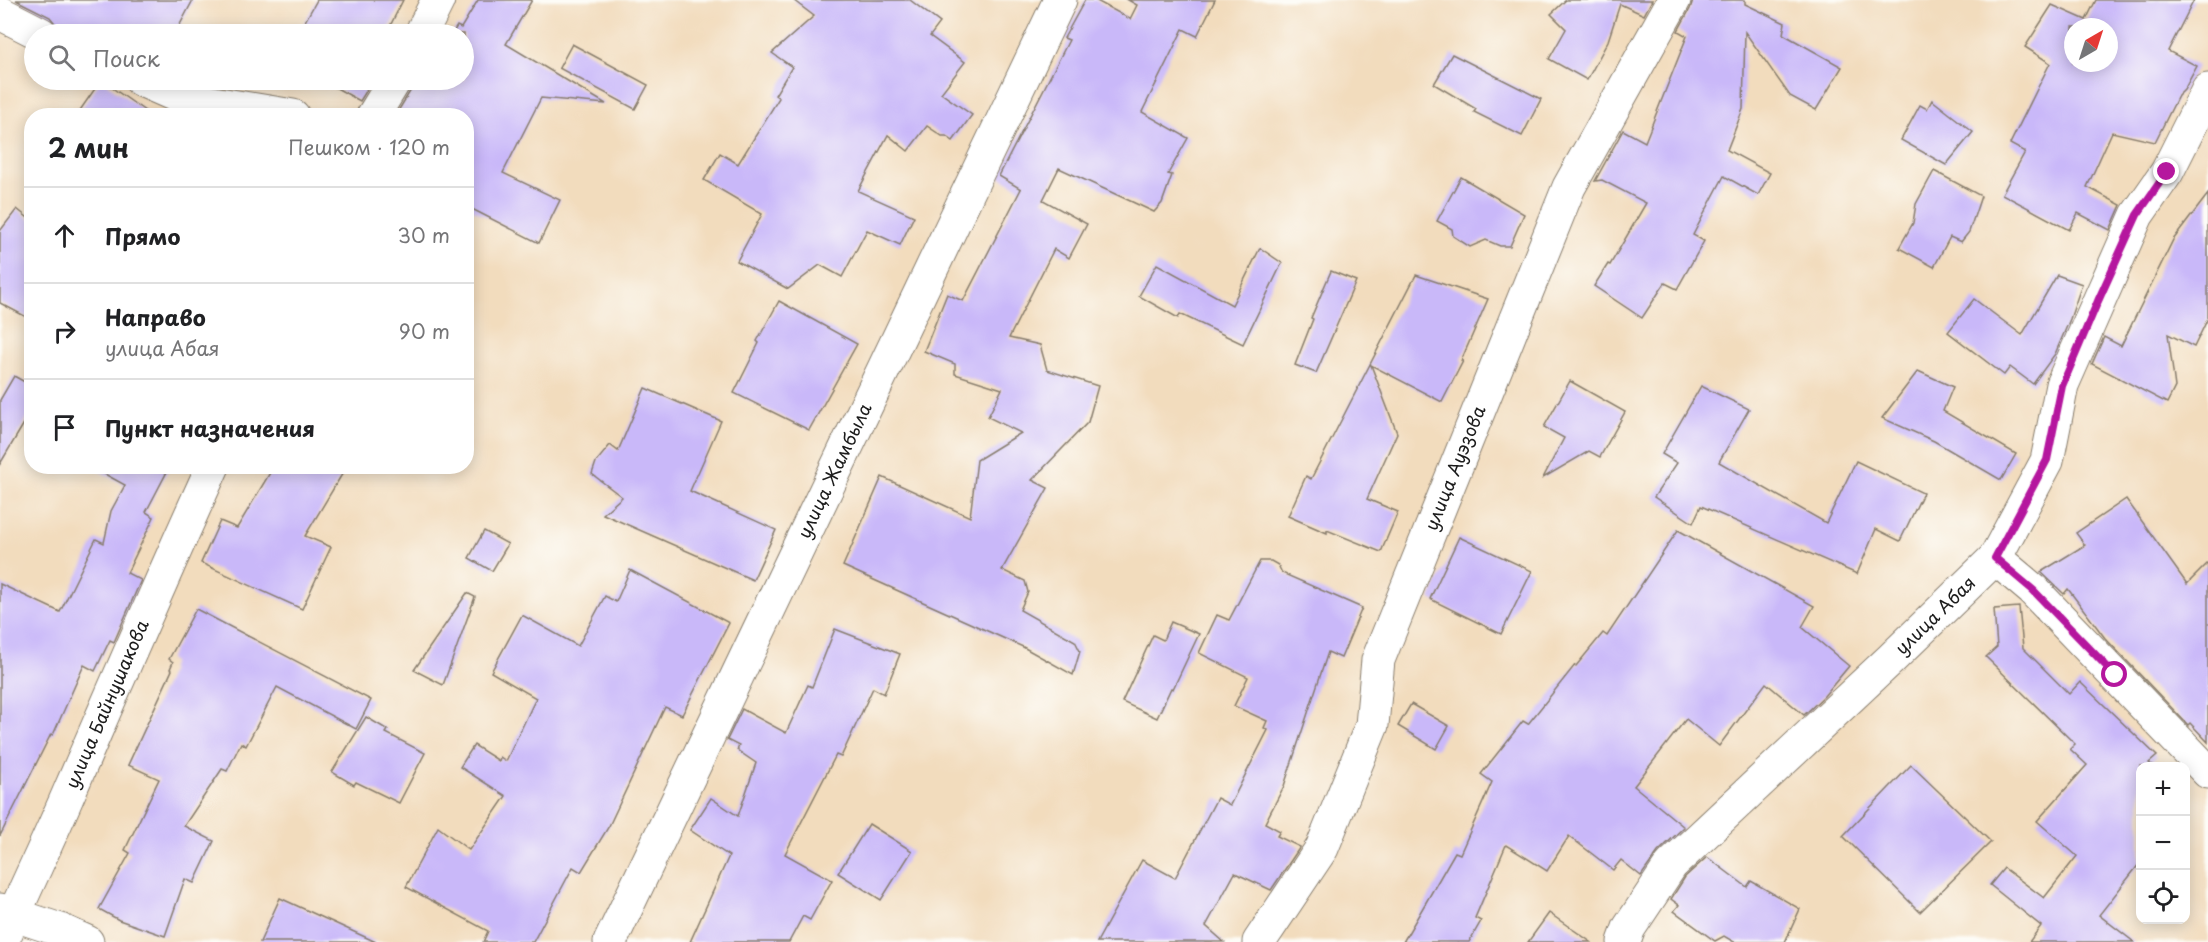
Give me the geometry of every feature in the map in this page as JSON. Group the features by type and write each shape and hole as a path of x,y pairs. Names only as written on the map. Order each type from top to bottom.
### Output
{"street":[{"path":"426,24 438,0"},
{"name":"улица Жамбыла","path":"610,942 1060,0"},
{"name":"улица Ауэзова","path":"1259,942 1322,848 1372,725 1378,660 1569,187 1674,0"},
{"path":"0,13 24,25"},
{"path":"164,90 182,98 244,108"},
{"path":"378,108 389,90"},
{"name":"улица Абая","path":"1624,942 1629,928 1671,865 1995,558 2047,460 2062,386 2137,215 2167,172 2208,90"},
{"name":"улица Байнушакова","path":"5,922 70,791 147,609 209,474"},
{"path":"1995,558 2033,590 2208,772"},
{"path":"5,922 60,930 87,942"}],"building":[{"path":"16,0 193,0 180,24 56,24 50,17"},
{"path":"317,0 403,0 391,24 304,24"},
{"path":"478,0 532,0 506,44 606,104 541,98 503,173 560,200 539,243 474,210 474,108 400,108 411,90 474,90 474,24 463,24"},
{"path":"793,0 910,0 940,23 930,36 965,62 941,93 972,115 953,141 927,126 908,151 888,135 858,191 914,216 900,245 867,230 842,277 820,265 788,289 737,261 762,214 704,180 720,153 738,164 779,98 775,95 792,67 772,53 814,16"},
{"path":"1085,0 1095,0 1130,19 1137,5 1128,0 1215,0 1197,36 1183,29 1142,112 1188,138 1168,174 1172,175 1162,203 1154,212 1059,168 1043,200 1087,224 1069,258 1054,249 1009,338 1040,345 1047,370 1098,386 1088,422 1032,480 1048,488 1002,570 1025,581 1028,592 1020,610 1075,641 1080,651 1073,675 1023,647 843,566 882,477 970,517 977,460 1021,433 988,417 1002,389 955,374 955,364 924,351 947,294 963,301 1021,189 999,176 1069,40 1064,38"},
{"path":"1566,0 1652,0 1644,15 1620,4 1608,41 1587,80 1549,59 1566,29 1551,14"},
{"path":"1693,0 1745,0 1745,4 1785,23 1783,34 1842,67 1816,110 1790,96 1745,32 1743,109 1727,150 1770,173 1758,195 1724,176 1693,235 1704,241 1677,289 1665,283 1642,318 1594,286 1608,264 1610,265 1646,203 1602,180 1595,181 1623,130 1645,142 1687,36 1678,31"},
{"path":"2096,0 2194,0 2168,51 2197,66 2184,90 2178,96 2155,142 2112,132 2087,187 2121,205 2110,230 2078,213 2069,230 2002,194 2025,152 2010,144 2050,63 2025,47 2052,5 2081,18 2064,18 2064,72 2118,72 2118,18 2087,18"},
{"path":"572,44 648,85 635,109 559,68"},
{"path":"1452,54 1541,99 1522,136 1474,112 1476,109 1434,84"},
{"path":"94,90 115,90 141,108 82,108"},
{"path":"340,90 367,90 360,101"},
{"path":"1932,100 1973,132 1946,165 1901,140 1920,105 1927,109"},
{"path":"1934,171 1981,196 1969,232 1961,242 1950,237 1934,267 1899,248 1913,223 1916,204"},
{"path":"1461,177 1524,214 1510,246 1500,246 1486,240 1470,247 1453,236 1452,229 1437,221"},
{"path":"2208,194 2208,318 2194,347 2168,334 2175,387 2167,403 2092,364 2104,337 2121,346 2173,240"},
{"path":"17,209 24,215 24,316 0,303 0,231"},
{"path":"1260,248 1282,263 1243,344 1180,314 1178,318 1139,296 1157,264 1232,305"},
{"path":"1331,271 1356,281 1316,373 1295,365 1313,319 1311,318"},
{"path":"1416,275 1488,299 1461,361 1463,361 1442,402 1371,365 1397,433 1367,499 1398,512 1381,552 1288,516 1306,476 1311,479"},
{"path":"2057,275 2082,284 2055,354 2033,384 2010,367 2004,375 1948,332 1974,299 2022,335"},
{"path":"779,301 857,344 809,430 734,393 759,343 757,341"},
{"path":"1918,371 1953,387 1943,411 2016,454 2001,480 1934,441 1882,418"},
{"path":"14,376 24,382 24,424 0,464 0,400"},
{"path":"1570,381 1625,412 1600,457 1589,451 1543,478 1564,438 1544,427"},
{"path":"1701,386 1749,409 1719,462 1826,523 1856,461 1923,493 1900,541 1876,529 1857,574 1701,506 1693,523 1654,497 1677,463 1662,454"},
{"path":"645,388 721,421 690,491 776,530 753,580 603,514 622,497 592,474 596,462 610,445 618,451"},
{"path":"105,474 166,474 146,512 154,517 127,573 141,580 114,642 110,640 95,671 84,665 53,735 51,734 0,836 0,584 60,612 96,539 104,543 111,511 125,485"},
{"path":"269,474 342,474 305,536 331,547 302,609 201,563 220,521 237,528"},
{"path":"2126,499 2187,584 2208,563 2208,742 2190,723 2188,725 2105,638 2068,589 2064,594 2041,572 2085,545 2076,533"},
{"path":"1678,530 1814,606 1802,627 1849,666 1824,696 1804,715 1766,683 1719,746 1686,719 1634,786 1684,827 1658,852 1641,876 1621,860 1613,870 1569,836 1547,871 1506,845 1475,918 1481,921 1469,942 1403,942 1455,852 1460,854 1492,782 1481,774 1523,721 1528,724 1603,633 1607,636"},
{"path":"484,531 508,544 492,571 469,558"},
{"path":"1459,537 1532,571 1501,634 1430,599"},
{"path":"1260,561 1271,561 1278,565 1282,573 1362,608 1341,658 1328,652 1284,786 1265,823 1280,831 1277,836 1300,847 1271,890 1235,873 1206,926 1224,942 1097,942 1142,860 1175,878 1217,798 1230,805 1268,730 1264,728 1267,721 1234,706 1248,677 1199,653 1217,615 1229,620"},
{"path":"630,570 729,623 682,715 665,707 609,826 581,872 573,867 533,942 483,942 488,931 406,887 438,827 469,850 506,796 460,767 474,745 499,761 500,757 506,761 536,698 491,672 522,615 578,646 605,596 616,602"},
{"path":"467,593 475,597 443,685 414,670"},
{"path":"2019,607 2023,648 2069,694 2080,682 2157,756 2150,762 2136,762 2136,868 2099,915 2134,942 2029,942 2041,926 1990,885 2004,868 2044,898 2077,856 2037,821 2087,765 2070,749 2075,744 1986,657 1997,647 1994,609"},
{"path":"196,609 371,700 356,729 277,687 246,746 241,743 227,771 222,769 184,826 214,841 194,883 185,879 165,936 119,920 99,909 130,853 125,850 159,779 128,765 172,670 170,669 173,662 169,659"},
{"path":"1171,622 1199,634 1157,718 1122,702 1153,635 1163,640"},
{"path":"835,629 900,654 884,694 873,688 841,757 836,755 785,854 832,880 810,920 803,916 789,942 690,942 729,856 690,830 711,798 738,816 756,763 737,750 739,746 727,740 742,709 786,733 808,685 812,687"},
{"path":"1411,704 1449,726 1436,749 1398,726"},
{"path":"366,717 388,730 386,733 425,753 399,803 356,782 354,785 332,772"},
{"path":"1911,765 1991,842 1920,912 1843,836"},
{"path":"869,824 912,851 881,900 838,873"},
{"path":"1707,857 1747,887 1751,881 1800,909 1785,942 1734,942 1724,936 1715,941 1674,911 1679,905 1671,899 1685,877"},
{"path":"280,898 376,942 260,942"},
{"path":"1549,913 1591,942 1528,942"}],"route":[{"path":"2115,675 2033,590 1995,558 2047,460 2062,386 2098,301 2137,215 2167,172"}]}
